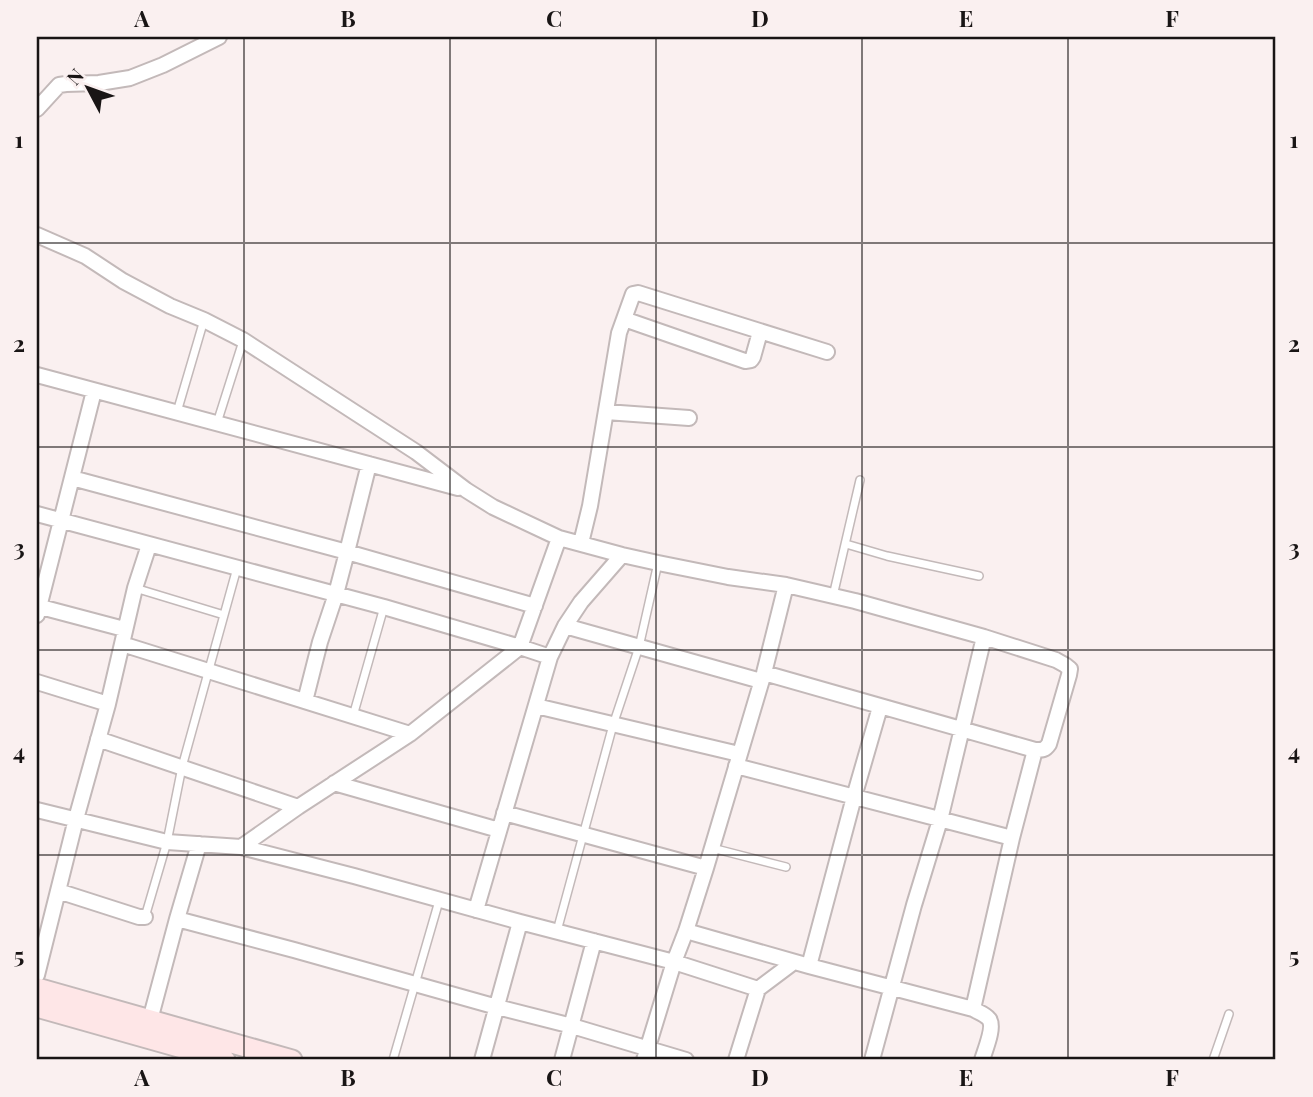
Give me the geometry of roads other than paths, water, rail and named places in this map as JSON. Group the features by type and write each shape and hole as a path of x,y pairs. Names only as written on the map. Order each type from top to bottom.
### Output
{"street":[{"path":"37,109 60,85 130,78 219,37"},
{"path":"37,235 85,256 123,281 170,306 243,340 415,452 493,507 559,538 658,563 834,596 984,637 1056,660 1069,669 1069,675 1049,744 1046,749 1035,750 961,728 565,626"},
{"path":"581,543 590,506 619,333 633,294 638,293 827,352"},
{"path":"624,319 746,361 753,357 760,332"},
{"path":"37,375 466,490"},
{"path":"94,391 38,609 123,637 209,671 410,734"},
{"path":"606,412 689,418"},
{"path":"306,701 369,464"},
{"path":"72,478 535,606"},
{"path":"37,514 384,607 550,657"},
{"path":"242,847 410,734 520,647 559,538"},
{"path":"37,975 108,704 135,588 149,545"},
{"path":"476,910 550,657 565,626 581,602 622,555"},
{"path":"646,1055 712,848 786,585"},
{"path":"872,1060 940,820 984,637"},
{"path":"37,682 108,704"},
{"path":"536,706 737,760 854,797 1012,838"},
{"path":"736,1060 758,989 802,964 880,707"},
{"path":"98,739 298,807"},
{"path":"973,1009 1035,750"},
{"path":"334,783 499,830"},
{"path":"37,810 167,842 242,847 674,962 758,989"},
{"path":"504,813 706,868"},
{"path":"150,1020 199,844"},
{"path":"58,891 145,917"},
{"path":"177,919 572,1026 646,1055 686,1060"},
{"path":"482,1060 520,922"},
{"path":"686,931 973,1009 986,1016 992,1027 982,1060"},
{"path":"562,1060 594,941"},
{"path":"37,988 292,1060"},
{"path":"37,1007 225,1060"}],"lane":[{"path":"177,413 204,320"},
{"path":"217,424 243,340"},
{"path":"834,596 860,480"},
{"path":"846,544 979,576"},
{"path":"557,931 613,725 639,647 658,563"},
{"path":"145,917 167,842 183,767 237,568"},
{"path":"135,588 224,615"},
{"path":"353,716 384,607"},
{"path":"712,848 786,867"},
{"path":"393,1060 439,901"},
{"path":"1213,1060 1229,1014"}]}
